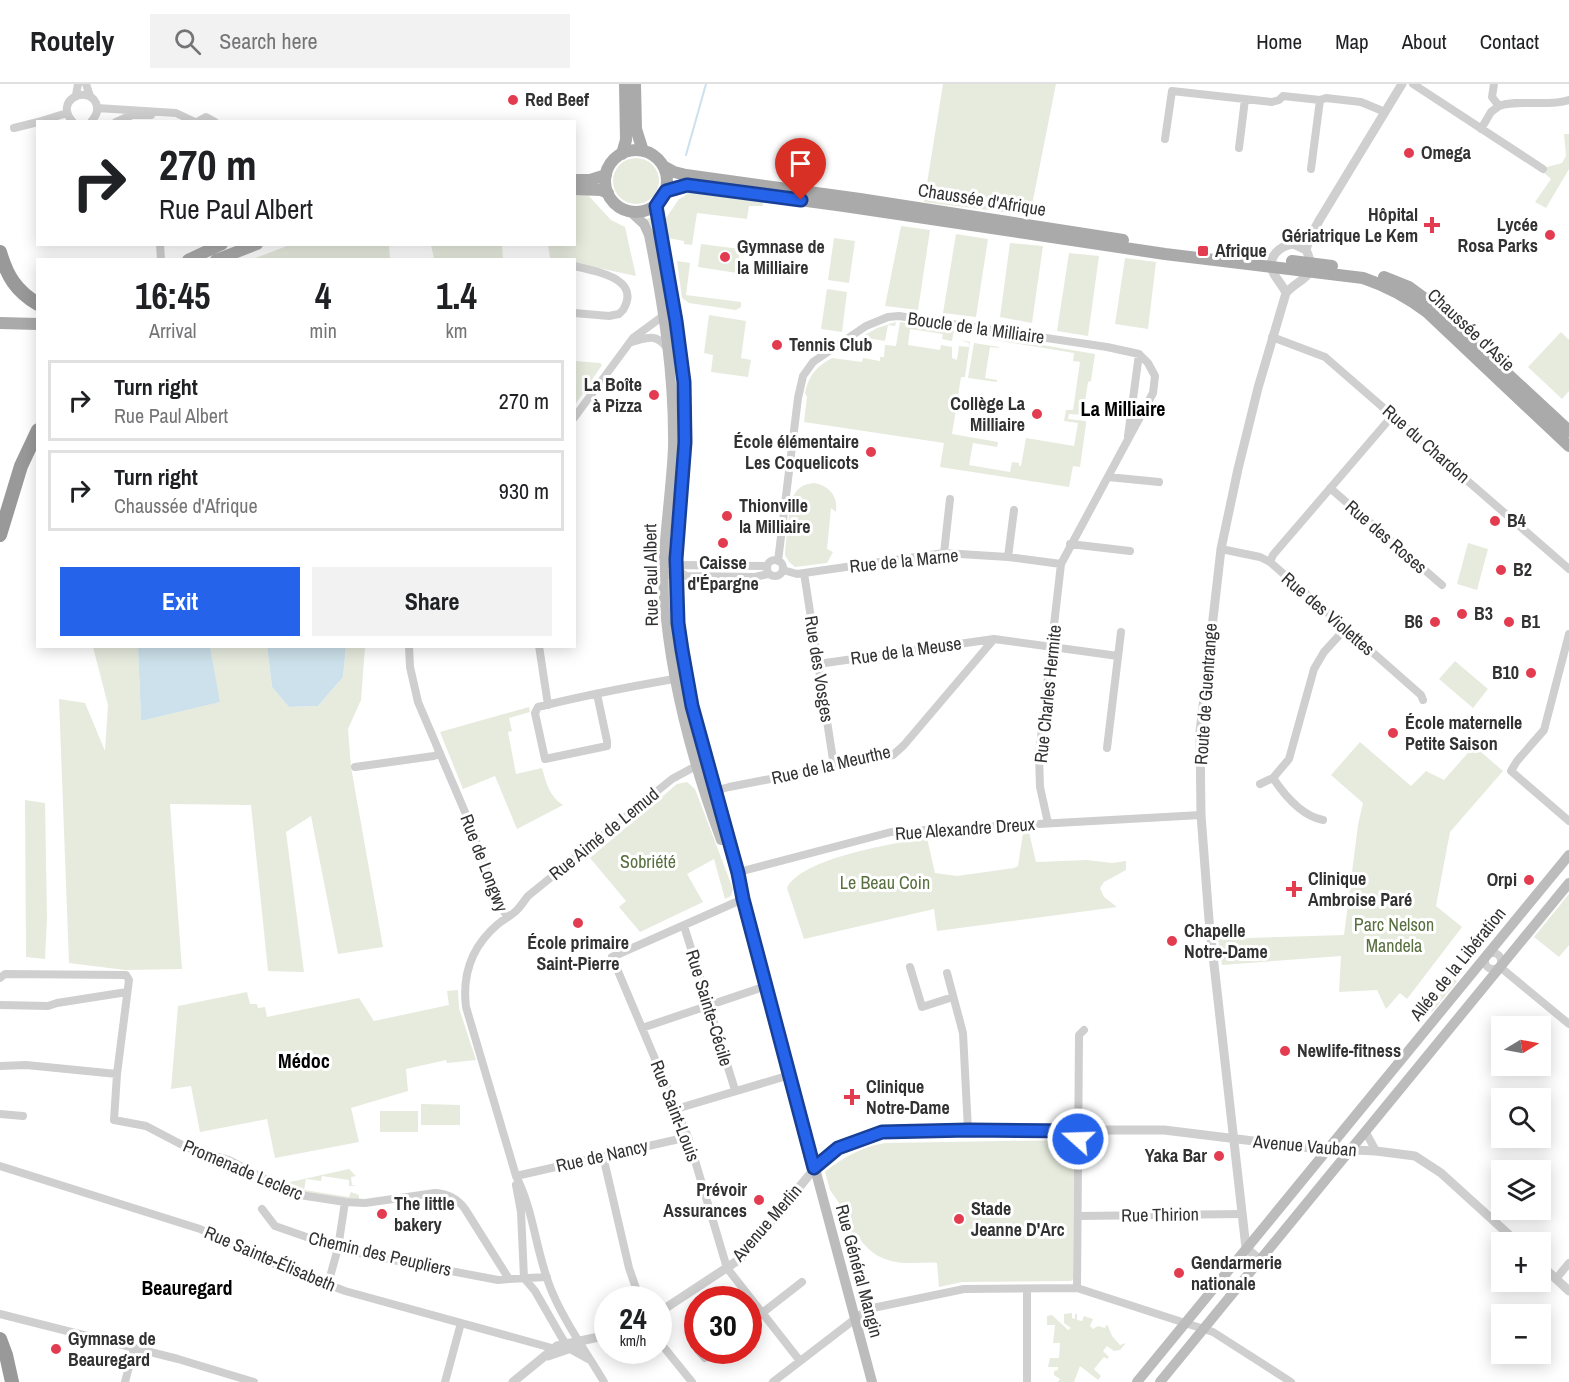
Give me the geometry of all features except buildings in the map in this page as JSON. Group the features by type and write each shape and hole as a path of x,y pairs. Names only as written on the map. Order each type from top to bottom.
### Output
{"highway":[{"path":"0,252 14,285 21,293 36,303"},
{"path":"0,535 21,466 36,434"},
{"path":"0,1339 6,1355 9,1378"}],"main road":[{"path":"622,154 626,140 625,84"},
{"path":"635,84 636,129 643,151"},
{"path":"643,151 655,157 663,166 667,178 666,191 656,206 646,211 631,212 617,206 608,193 606,175 612,161 622,154 643,151"},
{"name":"Chaussée d'Afrique","path":"663,166 686,175 860,199 1272,263"},
{"path":"576,180 590,180 606,175"},
{"name":"Chaussée d'Afrique","path":"666,191 687,185 1095,244 1295,266"},
{"path":"576,189 601,190 608,193"},
{"name":"Rue Paul Albert","path":"656,206 684,382 685,442 676,570 678,623 692,706 705,755 709,792"},
{"name":"Rue Paul Albert","path":"631,212 644,224 649,236 668,349 673,396 672,450 663,559 674,679 696,766 709,792 743,899 814,1168"},
{"path":"192,258 218,246"},
{"path":"221,258 251,246"},
{"name":"Chaussée d'Asie","path":"1295,266 1364,270 1409,287 1432,304 1569,431"},
{"name":"Chaussée d'Asie","path":"1311,267 1363,278 1382,284 1406,296 1569,446"},
{"path":"0,322 36,324"},
{"path":"0,329 36,330"},
{"name":"Allée de la Libération","path":"1137,1382 1569,855"},
{"name":"Allée de la Libération","path":"1160,1382 1569,883"},
{"name":"Rue Général Mangin","path":"814,1168 872,1382"}],"street":[{"path":"76,95 78,84"},
{"path":"86,84 97,108 93,120"},
{"path":"1302,248 1402,84"},
{"path":"1413,84 1543,169"},
{"path":"1494,84 1492,97 1499,106"},
{"path":"1165,139 1172,91 1272,102 1283,96 1320,100 1326,98 1361,102 1385,112"},
{"path":"72,120 67,113 69,101 76,95 90,96"},
{"path":"1239,148 1245,99"},
{"path":"1311,169 1320,100"},
{"path":"1481,129 1491,112 1506,103 1569,100"},
{"path":"97,108 168,112 192,120"},
{"path":"121,120 132,115 168,112"},
{"path":"44,120 67,113"},
{"path":"14,128 36,122"},
{"path":"1282,246 1302,248 1311,267 1301,283 1289,289 1276,277 1272,263 1282,246"},
{"path":"576,267 616,278 624,287 627,300 623,310 614,316 576,313"},
{"name":"Route de Guentrange","path":"1246,1248 1209,925 1201,815 1200,732 1221,549 1238,469 1272,337 1289,289"},
{"path":"576,415 636,335 663,316"},
{"name":"Boucle de la Milliaire","path":"778,561 798,398 803,376 813,362 866,326 888,317 899,316 1107,346 1139,354"},
{"path":"631,342 651,337 659,339 668,349"},
{"name":"Rue du Chardon","path":"1272,337 1325,357 1569,569"},
{"path":"1061,564 1155,386 1155,376 1149,363 1139,354"},
{"path":"1127,442 1139,354"},
{"path":"1270,562 1273,555 1393,415"},
{"path":"1108,477 1159,482"},
{"name":"Rue des Roses","path":"1330,488 1442,585"},
{"path":"944,553 950,499"},
{"path":"1008,557 1014,510"},
{"path":"1070,544 1130,551"},
{"name":"Rue des Violettes","path":"1221,549 1260,557 1270,562 1421,695 1423,700"},
{"name":"Rue de la Marne","path":"783,570 797,574 944,553 1008,557 1061,564"},
{"path":"663,559 676,570"},
{"path":"664,579 681,565 692,564 767,570 773,577 778,576 783,570 782,564 778,561 770,562 767,570"},
{"name":"Rue Charles Hermite","path":"1048,823 1040,787 1039,755 1061,564"},
{"name":"Rue des Vosges","path":"804,573 834,766"},
{"path":"1260,784 1273,778 1289,759 1314,669 1323,652 1345,629"},
{"path":"1107,748 1121,632"},
{"path":"1569,634 1544,730 1511,771 1569,821"},
{"path":"994,639 1118,656"},
{"name":"Rue de la Meuse","path":"818,664 994,639"},
{"name":"Rue de la Meurthe","path":"709,792 893,754 904,745 994,639"},
{"name":"Rue de Longwy","path":"409,648 410,667 418,702 468,819 496,897 507,917 482,939 474,952 468,964 464,992 466,1007 516,1176 521,1212 524,1278"},
{"path":"539,648 548,705"},
{"path":"597,694 607,746 546,759 536,713 538,707 597,694 674,679"},
{"path":"355,767 434,756 440,753"},
{"name":"Rue Aimé de Lemud","path":"507,917 518,910 528,896 633,810 672,779 696,766 705,755"},
{"path":"1273,778 1281,791 1311,817 1323,820"},
{"name":"Rue Alexandre Dreux","path":"735,873 891,832 1201,815"},
{"path":"684,926 743,899"},
{"name":"Rue Saint-Louis","path":"684,926 612,957 688,1137 728,1268"},
{"name":"Rue Sainte-Cécile","path":"684,926 735,1090"},
{"path":"1487,956 1485,964 1489,969 1496,970 1500,967 1569,1024"},
{"path":"910,967 922,1007 953,997"},
{"path":"947,973 963,1033 968,1130"},
{"path":"0,978 5,974 126,975 129,980 117,1074 26,1065 0,1065"},
{"path":"642,1028 766,986"},
{"path":"0,1005 48,1006 127,993"},
{"path":"1077,1288 1079,1035 1084,1030"},
{"name":"Promenade Leclerc","path":"117,1074 114,1120 147,1126 188,1148 229,1160 293,1194 365,1203 435,1193 453,1197 465,1209 509,1279"},
{"path":"676,1109 790,1075"},
{"path":"0,1114 23,1116"},
{"name":"Avenue Merlin","path":"672,1304 740,1259 814,1168 838,1148 882,1132 1164,1130 1234,1139"},
{"name":"Avenue Vauban","path":"1365,1131 1376,1151"},
{"name":"Rue de Nancy","path":"516,1176 688,1137"},
{"name":"Avenue Vauban","path":"1234,1139 1415,1156 1441,1173 1506,1232"},
{"path":"603,1156 628,1268 635,1286"},
{"name":"Rue Sainte-Élisabeth","path":"0,1166 200,1229 264,1260 328,1284 461,1323 563,1347"},
{"name":"Rue de Longwy","path":"516,1176 524,1193 553,1294 563,1347"},
{"path":"328,1284 338,1248 345,1202"},
{"name":"Chemin des Peupliers","path":"262,1209 275,1226 338,1248 498,1280 509,1279"},
{"name":"Rue Thirion","path":"1078,1216 1242,1214"},
{"path":"1246,1248 1260,1260"},
{"path":"1556,1279 1569,1263"},
{"path":"728,1268 800,1361"},
{"path":"1551,1274 1569,1291"},
{"path":"509,1279 547,1277"},
{"path":"524,1278 543,1298 567,1339 563,1347"},
{"path":"763,1313 802,1282"},
{"path":"773,1382 868,1309 964,1289 1077,1288 1213,1332 1286,1381"},
{"path":"1027,1289 1027,1382"},
{"path":"535,1291 538,1303 563,1347 591,1361 604,1382"},
{"path":"0,1314 178,1359 249,1381"},
{"path":"445,1382 461,1323"},
{"path":"513,1382 563,1347 594,1338"},
{"path":"125,1382 134,1348"},
{"path":"672,1357 692,1382"}],"green space":[{"path":"943,84 1056,84 1031,210 1028,215 924,202"},
{"path":"1564,134 1569,134 1569,169 1546,208 1535,202 1551,179 1544,173 1547,167 1562,163 1566,156"},
{"path":"636,158 652,165 659,181 652,197 636,204 620,197 613,181 620,165"},
{"path":"688,191 763,200 763,206 749,206 747,219 697,213 692,245 684,244 684,241 668,238 664,221 679,199"},
{"path":"587,194 611,220 625,227 636,276 576,263 576,258 550,258 548,246 576,246 576,195"},
{"path":"653,217 680,377 682,426 671,560 677,433 646,219"},
{"path":"901,226 930,230 918,310 885,306"},
{"path":"956,234 988,239 976,317 943,313"},
{"path":"834,238 855,241 849,283 828,280"},
{"path":"1010,243 1043,246 1032,323 1000,317"},
{"path":"701,244 740,249 737,273 698,267"},
{"path":"287,246 389,246 390,258 256,258"},
{"path":"431,246 502,246 503,258 434,258"},
{"path":"1069,253 1099,256 1088,336 1057,331"},
{"path":"1125,258 1156,262 1148,329 1115,324"},
{"path":"677,261 690,263 686,295 741,302 741,307 736,310 689,303 682,298"},
{"path":"827,289 847,292 842,332 821,329"},
{"path":"709,315 746,321 741,358 751,360 748,377 711,372 713,355 704,353"},
{"path":"896,322 895,326 888,325 885,341 867,338 865,335 877,328"},
{"path":"900,322 954,330 952,341 942,339 943,334 910,329 908,345 940,350 941,345 952,347 952,358 957,360 959,346 969,347 969,343 960,340 970,342 965,377 961,377 952,434 998,442 997,447 973,443 969,465 1010,472 1012,462 1019,463 1021,466 1026,438 1074,446 1078,423 1064,421 1066,410 1073,410 1080,362 1073,361 1074,353 989,339 990,336 1095,354 1083,415 1069,414 1068,419 1086,421 1080,467 1073,466 1069,487 940,467 944,443 804,422 807,397 805,393 811,376 817,368 832,358 862,362 863,358 880,361 880,357 884,357 885,345 896,346"},
{"path":"1561,332 1569,340 1569,391 1562,399 1528,367"},
{"path":"974,343 999,347 990,347 985,378 997,380 997,382 968,378"},
{"path":"576,361 602,365 576,404"},
{"path":"814,483 829,489 836,501 836,512 831,508 827,549 833,552 827,563 795,567 785,555 791,504 800,488"},
{"path":"1468,543 1488,549 1477,590 1457,584"},
{"path":"667,580 672,582 702,755 697,756 677,677"},
{"path":"93,648 138,648 141,721 219,702 210,648 267,648 272,687 289,707 318,706 343,677 346,648 365,648 361,700 348,729 351,767 383,947 338,954 311,816 286,832 304,972 268,971 251,805 170,804 182,969 125,970 69,963 59,699 85,703 105,751 108,705"},
{"path":"1455,661 1488,689 1473,708 1439,679"},
{"path":"529,707 530,712 509,718 512,731 508,732 516,774 542,768 552,794 563,805 517,829 495,776 463,789 440,732"},
{"name":"Parc Nelson Mandela","path":"1360,742 1411,786 1426,771 1444,780 1474,746 1503,771 1450,832 1436,906 1462,927 1407,999 1400,993 1386,1009 1377,990 1339,992 1341,956 1222,965 1218,939 1344,935 1358,825 1363,803 1331,775"},
{"name":"Sobriété","path":"687,782 695,789 733,889 731,896 725,899 714,859 687,874 703,902 640,932 619,907 626,901 590,858 677,784"},
{"path":"25,800 45,803 47,917 45,959 26,957"},
{"name":"Le Beau Coin","path":"1029,832 1036,862 1087,860 1112,863 1126,861 1126,870 1104,882 1100,888 1104,897 1117,907 937,931 934,909 804,939 787,888 796,877 810,868 872,848 927,838 935,873 957,876 1014,868 1018,866 1023,833"},
{"path":"1569,894 1569,945 1559,957 1534,937"},
{"path":"1453,978 1457,981 1432,1012 1427,1008"},
{"path":"458,990 459,1008 476,1060 447,1063 446,1060 406,1069 408,1091 351,1108 359,1142 275,1158 267,1119 200,1132 191,1086 171,1089 178,1006 247,992 250,1004 257,1004 258,1008 265,1007 267,1017 359,998 374,1021 449,1005 447,991"},
{"path":"421,1104 460,1105 460,1125 421,1125"},
{"path":"380,1111 418,1111 418,1132 380,1132"},
{"name":"Stade Jeanne D'Arc","path":"1071,1140 1074,1143 1073,1279 1071,1281 962,1282 939,1287 937,1263 904,1263 887,1260 867,1247 856,1233 851,1234 839,1203 830,1190 825,1172 853,1153 885,1143"},
{"path":"349,1169 356,1176 351,1177 352,1185 357,1186 349,1186 349,1180 322,1176 321,1181 306,1179 304,1190 349,1197 351,1192 359,1195 359,1199 307,1194 281,1184"},
{"path":"1072,1313 1072,1318 1075,1319 1075,1314 1077,1314 1077,1320 1082,1321 1084,1316 1093,1319 1090,1326 1093,1329 1098,1326 1105,1328 1106,1325 1108,1326 1112,1336 1120,1345 1126,1343 1120,1350 1114,1351 1107,1346 1103,1351 1109,1357 1107,1359 1104,1357 1094,1369 1101,1376 1098,1380 1080,1366 1074,1382 1058,1382 1060,1379 1054,1375 1054,1371 1058,1370 1058,1367 1048,1367 1050,1358 1059,1358 1060,1343 1053,1343 1055,1325 1047,1325 1047,1316 1052,1315 1068,1330 1071,1328 1064,1323 1064,1314"}],"water":[{"path":"138,648 210,648 220,702 141,721"},
{"path":"267,648 346,648 343,677 318,706 289,707 272,687"}],"waterway":[{"path":"686,155 706,84"}],"place":[{"name":"Red Beef","path":"513,100"},
{"name":"Omega","path":"1409,153"},
{"name":"Hôpital Gériatrique Le Kem","path":"1432,225"},
{"name":"Lycée Rosa Parks","path":"1550,235"},
{"name":"Afrique","path":"1203,251"},
{"name":"Gymnase de la Milliaire","path":"725,257"},
{"name":"Tennis Club","path":"777,345"},
{"name":"La Boîte à Pizza","path":"654,395"},
{"name":"Collège La Milliaire","path":"1037,414"},
{"name":"École élémentaire Les Coquelicots","path":"871,452"},
{"name":"Thionville la Milliaire","path":"727,516"},
{"name":"B4","path":"1495,521"},
{"name":"Caisse d'Épargne","path":"723,543"},
{"name":"B2","path":"1501,570"},
{"name":"B3","path":"1462,614"},
{"name":"B6","path":"1435,622"},
{"name":"B1","path":"1509,622"},
{"name":"B10","path":"1531,673"},
{"name":"École maternelle Petite Saison","path":"1393,733"},
{"name":"Orpi","path":"1529,880"},
{"name":"Clinique Ambroise Paré","path":"1294,889"},
{"name":"École primaire Saint-Pierre","path":"578,923"},
{"name":"Chapelle Notre-Dame","path":"1172,941"},
{"name":"Newlife-fitness","path":"1285,1051"},
{"name":"Clinique Notre-Dame","path":"852,1097"},
{"name":"Yaka Bar","path":"1219,1156"},
{"name":"Prévoir Assurances","path":"759,1200"},
{"name":"The little bakery","path":"382,1214"},
{"name":"Stade Jeanne D'Arc","path":"959,1219"},
{"name":"Gendarmerie nationale","path":"1179,1273"},
{"name":"Gymnase de Beauregard","path":"56,1349"}],"district":[{"name":"La Milliaire","path":"1123,409"},
{"name":"Médoc","path":"304,1061"},
{"name":"Beauregard","path":"187,1288"}],"route":[{"path":"801,200 681,185 666,191 656,206 656,214 682,357 686,412 676,589 678,623 686,677 814,1168 838,1148 882,1132 1078,1131 1078,1139"}]}
